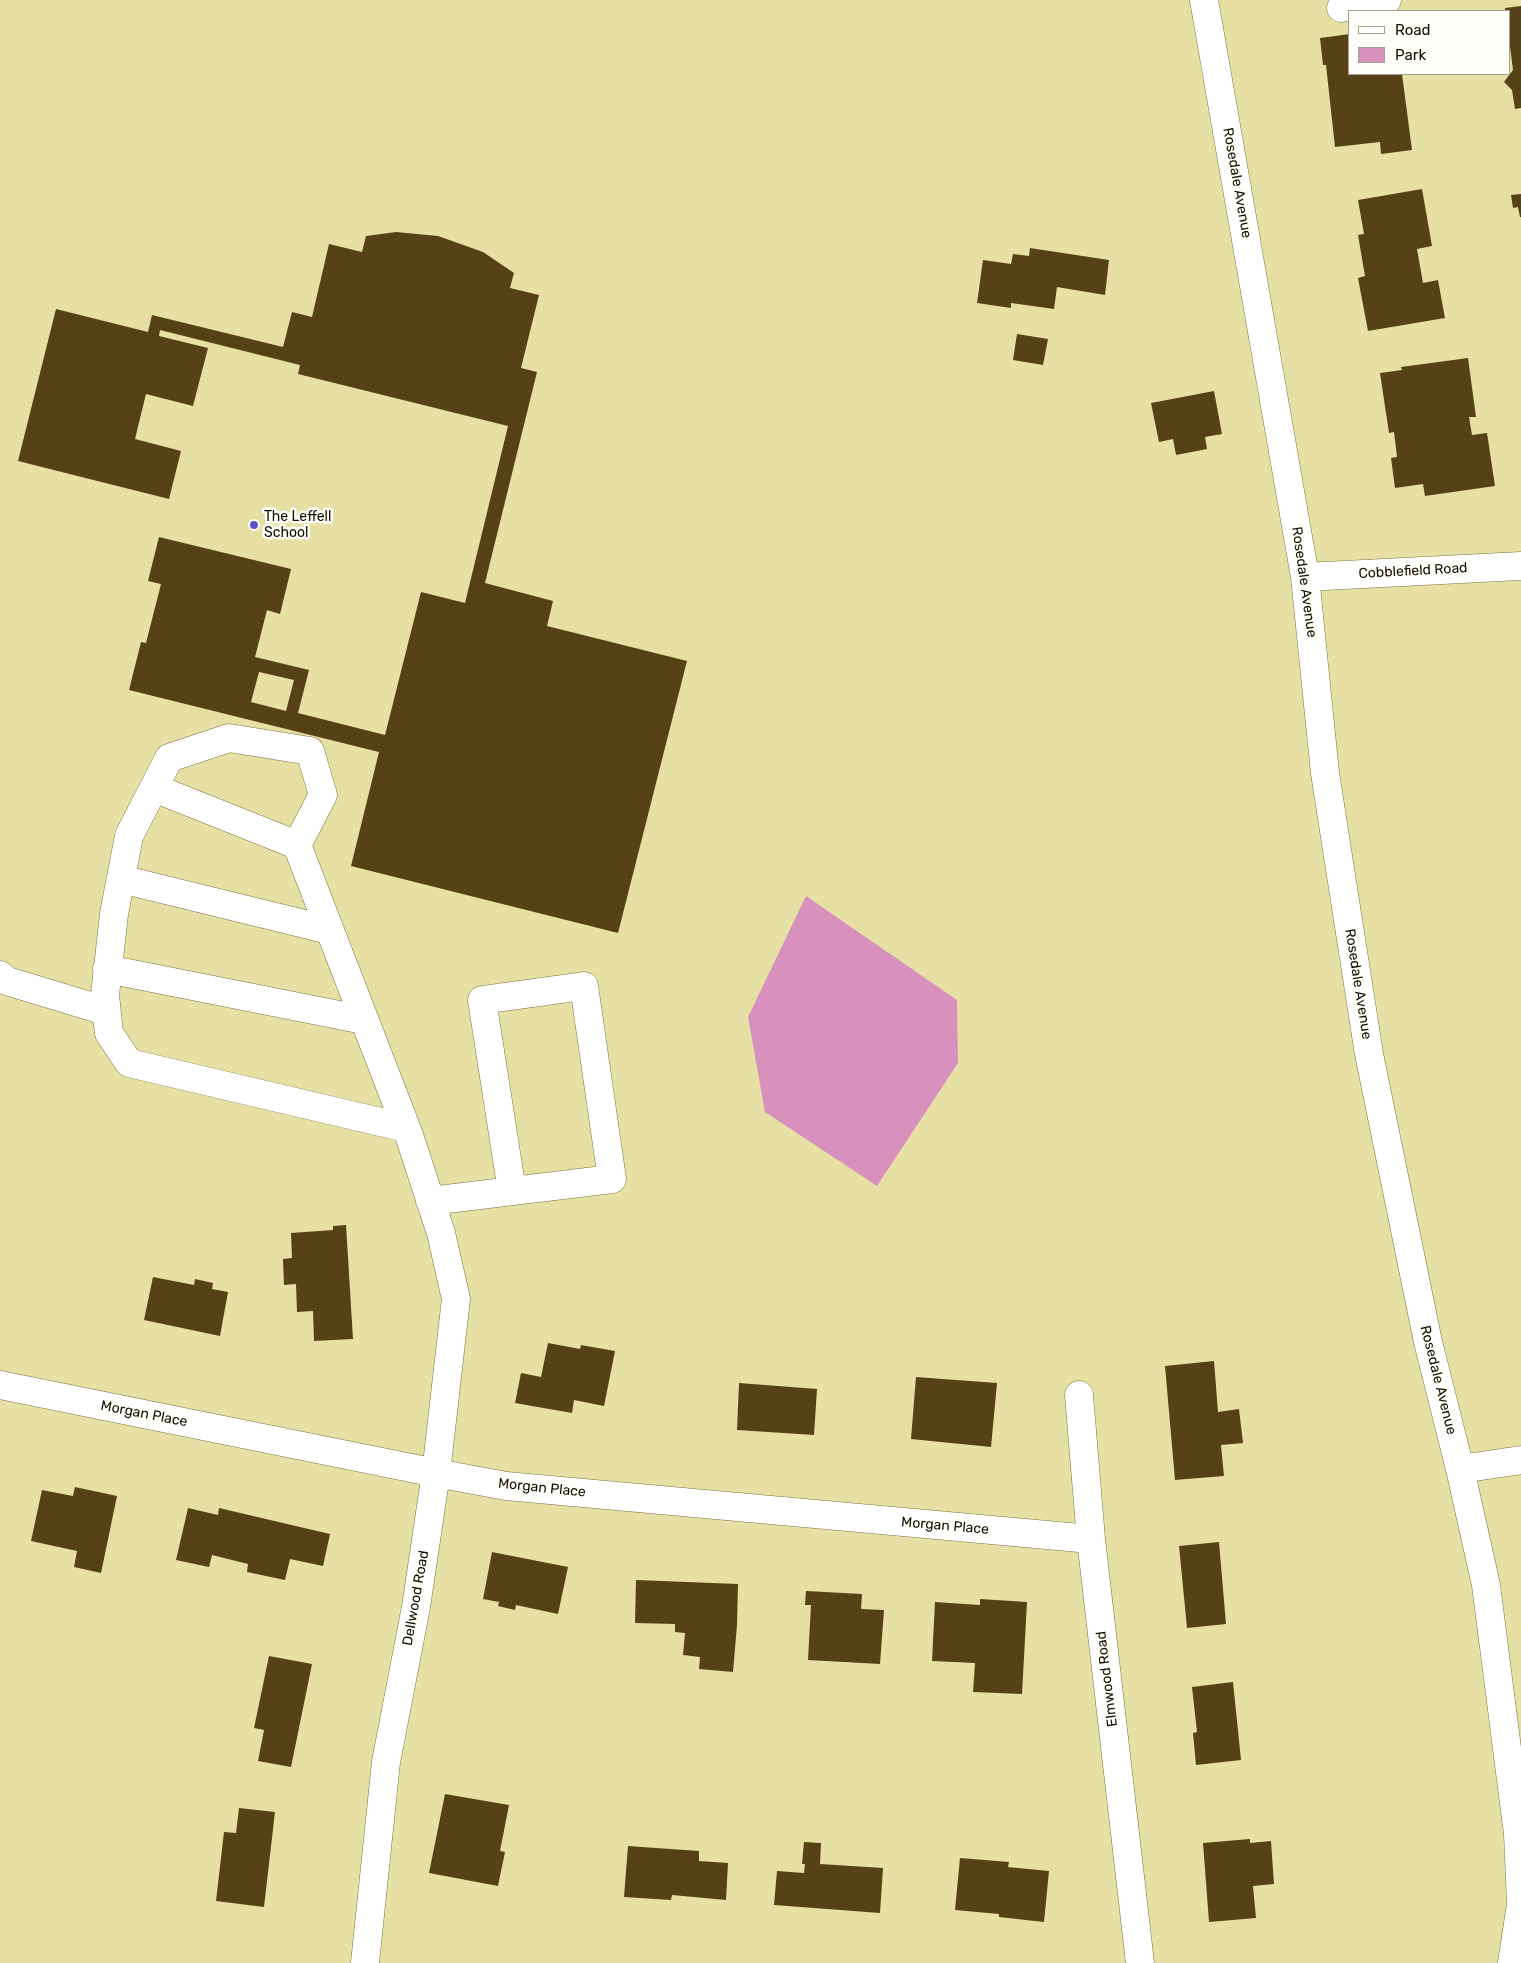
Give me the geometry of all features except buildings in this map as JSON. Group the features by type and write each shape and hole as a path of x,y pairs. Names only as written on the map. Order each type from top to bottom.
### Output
{"street":[{"name":"Rosedale Avenue","path":"1204,0 1305,577 1325,773 1369,1054 1428,1342 1460,1469 1486,1586 1518,1834 1521,1904 1512,1963"},
{"path":"1341,8 1387,0"},
{"name":"Cobblefield Road","path":"1305,577 1521,566"},
{"path":"154,788 297,845 323,795 310,751 229,738 169,758 129,836 114,914 105,995 106,1011 109,1033 129,1063 406,1128"},
{"name":"Dellwood Road","path":"297,845 406,1128 441,1233 456,1299 436,1473 416,1607 386,1762 366,1963"},
{"path":"121,879 329,930"},
{"path":"108,969 364,1020"},
{"path":"0,975 7,981 106,1011"},
{"path":"430,1201 612,1179 584,986 482,1000 512,1191"},
{"name":"Morgan Place","path":"0,1385 506,1486 1091,1539"},
{"name":"Elmwood Road","path":"1079,1395 1091,1539 1140,1963"},
{"path":"1460,1469 1521,1460"}],"green space":[{"path":"806,896 957,1000 958,1063 877,1186 765,1112 748,1017"}],"place":[{"name":"The Leffell School","path":"254,525"}]}
